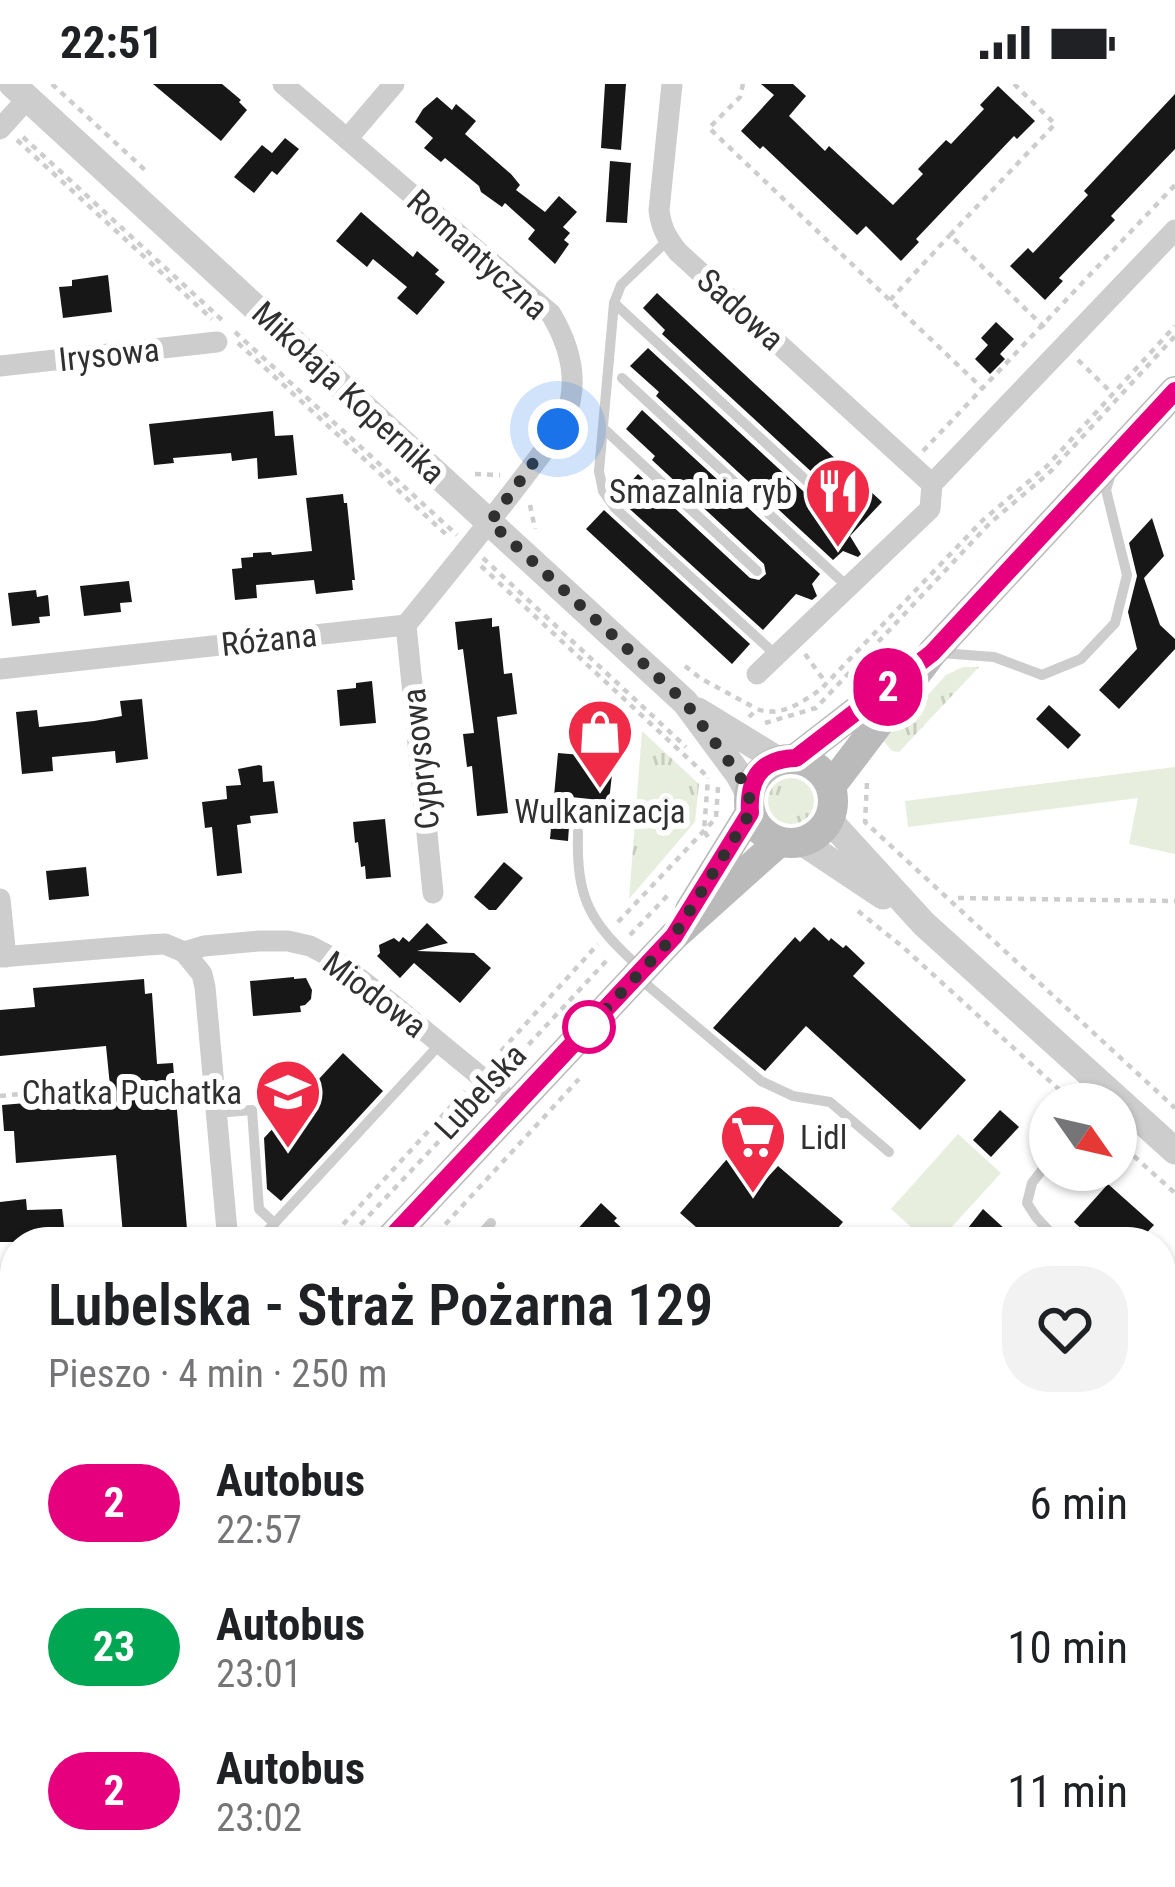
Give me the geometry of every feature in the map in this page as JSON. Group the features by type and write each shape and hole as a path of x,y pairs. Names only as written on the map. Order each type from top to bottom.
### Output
{"main road":[{"path":"836,729 829,820 822,830 790,842 766,836 756,826 749,803 759,772 836,729 932,653 1175,391"},
{"path":"787,759 818,767 831,786"},
{"name":"Lubelska","path":"674,936 749,803"},
{"name":"Lubelska","path":"401,1227 674,936 790,842"}],"street":[{"name":"Romantyczna","path":"283,84 537,300 561,332 571,364 570,400 558,429 490,522"},
{"path":"347,139 394,84"},
{"name":"Sadowa","path":"672,84 659,211 668,240 932,484"},
{"path":"3,126 31,89"},
{"name":"Mikołaja Kopernika","path":"31,89 685,702 749,803"},
{"path":"757,674 930,509 932,484 1175,230"},
{"name":"Irysowa","path":"0,366 218,342"},
{"path":"406,625 490,522"},
{"name":"Różana","path":"0,669 406,625"},
{"name":"Cyprysowa","path":"406,625 433,893"},
{"name":"Mikołaja Kopernika","path":"724,761 787,759"},
{"path":"829,820 870,836 924,924"},
{"path":"790,842 924,924 1087,1083"},
{"path":"0,899 3,957"},
{"name":"Miodowa","path":"3,957 165,944 184,952 260,941 288,940 310,946 333,958 515,1105"},
{"path":"184,952 202,974 205,987 227,1227"},
{"path":"1137,1123 1175,1151"}],"lane":[{"path":"668,240 621,285 614,303 598,471 603,491 615,508 777,656"},
{"path":"614,303 822,495"},
{"path":"622,378 849,588"},
{"path":"603,428 757,571"},
{"path":"932,653 994,657 1042,675 1081,659 1115,623 1127,575 1106,490 1120,451"},
{"path":"578,832 577,870 595,921 639,973 761,1081 793,1096 830,1102 889,1153"},
{"path":"270,1227 441,1042"},
{"path":"216,1113 251,1110 259,1209 274,1223"},
{"path":"1030,1191 1027,1204 1046,1227"},
{"path":"487,1227 491,1223"}],"path":[{"path":"743,84 740,97 709,128 982,388"},
{"path":"890,300 1055,124 1014,84"},
{"path":"31,89 156,180"},
{"path":"3,126 709,768 724,761 761,725 836,729 868,763 866,822 870,836 1175,1108"},
{"path":"910,464 1175,185"},
{"path":"950,235 1112,393"},
{"path":"836,729 989,524 1051,471 1175,336"},
{"path":"467,468 475,475 507,476 528,490 534,528"},
{"path":"467,549 724,761"},
{"path":"795,639 826,683"},
{"path":"675,658 700,678 758,709"},
{"path":"341,1227 716,818 724,761"},
{"path":"958,898 1175,901"},
{"path":"857,910 1052,1083"},
{"path":"443,1227 586,1071"},
{"path":"0,1096 98,1086"},
{"path":"1137,1159 1174,1191"}],"green space":[{"path":"963,667 979,667 899,752 892,751 881,738 946,675"},
{"path":"642,731 699,784 695,822 629,899"},
{"path":"1175,767 1175,854 1129,844 1138,798 908,827 905,801"},
{"path":"791,778 807,785 814,801 807,817 791,824 775,817 768,801 775,785"},
{"path":"958,1134 1001,1173 952,1227 911,1227 891,1209"}],"building":[{"path":"153,84 222,84 247,110 221,141"},
{"path":"605,84 626,84 621,150 601,148"},
{"path":"761,84 793,84 806,96 789,116 893,205 923,174 918,169 946,140 951,144 984,109 980,105 998,86 1035,121 1017,139 1014,136 916,239 919,242 901,261 866,226 857,235 741,131 774,95"},
{"path":"1175,94 1175,149 1111,216 1115,220 1059,278 1063,281 1045,300 1010,266 1028,248 1033,253"},
{"path":"437,97 452,110 456,104 476,121 465,134 511,174 520,185 516,190 545,212 559,196 577,212 563,227 570,233 564,240 569,244 555,264 528,239 535,230 505,203 502,207 445,158 441,162 424,148 433,138 415,122"},
{"path":"285,138 299,149 254,193 234,177 262,145 272,153"},
{"path":"610,161 631,163 627,223 606,222"},
{"path":"361,212 413,257 417,251 439,270 435,274 445,282 417,315 397,298 407,287 373,259 367,267 336,241"},
{"path":"108,275 112,312 63,318 59,287 72,286 72,280"},
{"path":"657,293 882,502 850,536 861,554 858,557 843,551 833,560 656,396 659,392 630,366 648,348 815,502 830,501 829,488 662,334 665,330 643,308"},
{"path":"996,322 1014,339 1000,354 1005,359 990,374 975,359 988,345 981,338"},
{"path":"642,410 820,574 812,584 817,596 812,600 796,594 763,630 622,502 618,496 638,474 750,578 759,580 766,574 764,564 652,460 655,456 626,429"},
{"path":"273,411 275,436 293,435 297,475 258,479 257,458 232,461 231,453 173,458 174,463 154,465 149,424"},
{"path":"343,494 353,590 316,594 314,580 256,585 257,598 235,600 232,569 242,568 241,558 253,557 253,553 312,551 306,498"},
{"path":"604,510 750,644 732,664 586,529"},
{"path":"1152,518 1164,556 1144,578 1160,625 1175,639 1175,649 1119,709 1099,690 1137,649 1128,612 1137,576 1129,543"},
{"path":"129,581 132,602 120,603 121,612 84,616 80,586"},
{"path":"36,590 37,597 48,595 50,616 39,617 40,623 12,626 8,593"},
{"path":"492,618 492,627 499,626 504,674 512,673 517,714 497,717 508,813 477,816 463,734 474,733 455,622"},
{"path":"372,681 376,723 340,726 337,690"},
{"path":"142,699 148,759 116,763 115,751 52,757 53,771 22,774 16,712 37,710 39,727 122,716 120,701"},
{"path":"1049,705 1081,735 1068,749 1036,719"},
{"path":"585,710 619,713 609,801 571,797 568,841 550,839 558,753 581,755"},
{"path":"259,765 263,782 274,781 278,813 250,816 251,823 237,825 242,873 217,876 212,827 205,828 202,802 227,799 226,786 241,785 238,769"},
{"path":"385,819 391,877 366,879 353,822"},
{"path":"504,862 523,878 496,910 489,910 474,897"},
{"path":"86,867 89,896 49,900 46,871"},
{"path":"427,923 448,943 417,951 474,953 491,968 460,1003 414,963 400,978 377,956 379,945 403,937 409,942"},
{"path":"814,927 829,941 843,948 846,945 865,963 853,976 966,1080 920,1130 806,1026 765,1071 713,1028 795,937 800,942"},
{"path":"306,978 312,990 301,1012 253,1016 250,981"},
{"path":"144,979 145,994 152,993 157,1064 173,1063 187,1227 122,1227 116,1155 16,1163 14,1131 4,1131 2,1105 111,1096 106,1046 0,1056 0,1010 35,1007 33,988"},
{"path":"343,1053 383,1091 281,1201 267,1189 264,1138"},
{"path":"1000,1110 1019,1127 991,1157 973,1140"},
{"name":"Lidl","path":"734,1151 766,1179 778,1166 843,1222 839,1227 696,1227 680,1213"},
{"path":"1102,1191 1116,1191 1154,1225 1152,1227 1080,1227 1074,1222"},
{"path":"26,1199 27,1210 62,1209 64,1227 0,1227 0,1202"},
{"path":"601,1203 621,1227 579,1227"},
{"path":"983,1209 1003,1227 969,1227"}],"bus line":[{"name":"2","path":"401,1227 674,936 750,813 749,794 759,772 778,760 796,758 932,653 1175,391"}],"place":[{"name":"Smazalnia ryb","path":"838,550"},
{"name":"Wulkanizacja","path":"600,791"},
{"name":"Chatka Puchatka","path":"288,1151"},
{"name":"Lidl","path":"753,1196"}],"route":[{"path":"558,429 490,522 685,702 739,775 749,794 750,813 674,936 580,1037 589,1027"}]}
